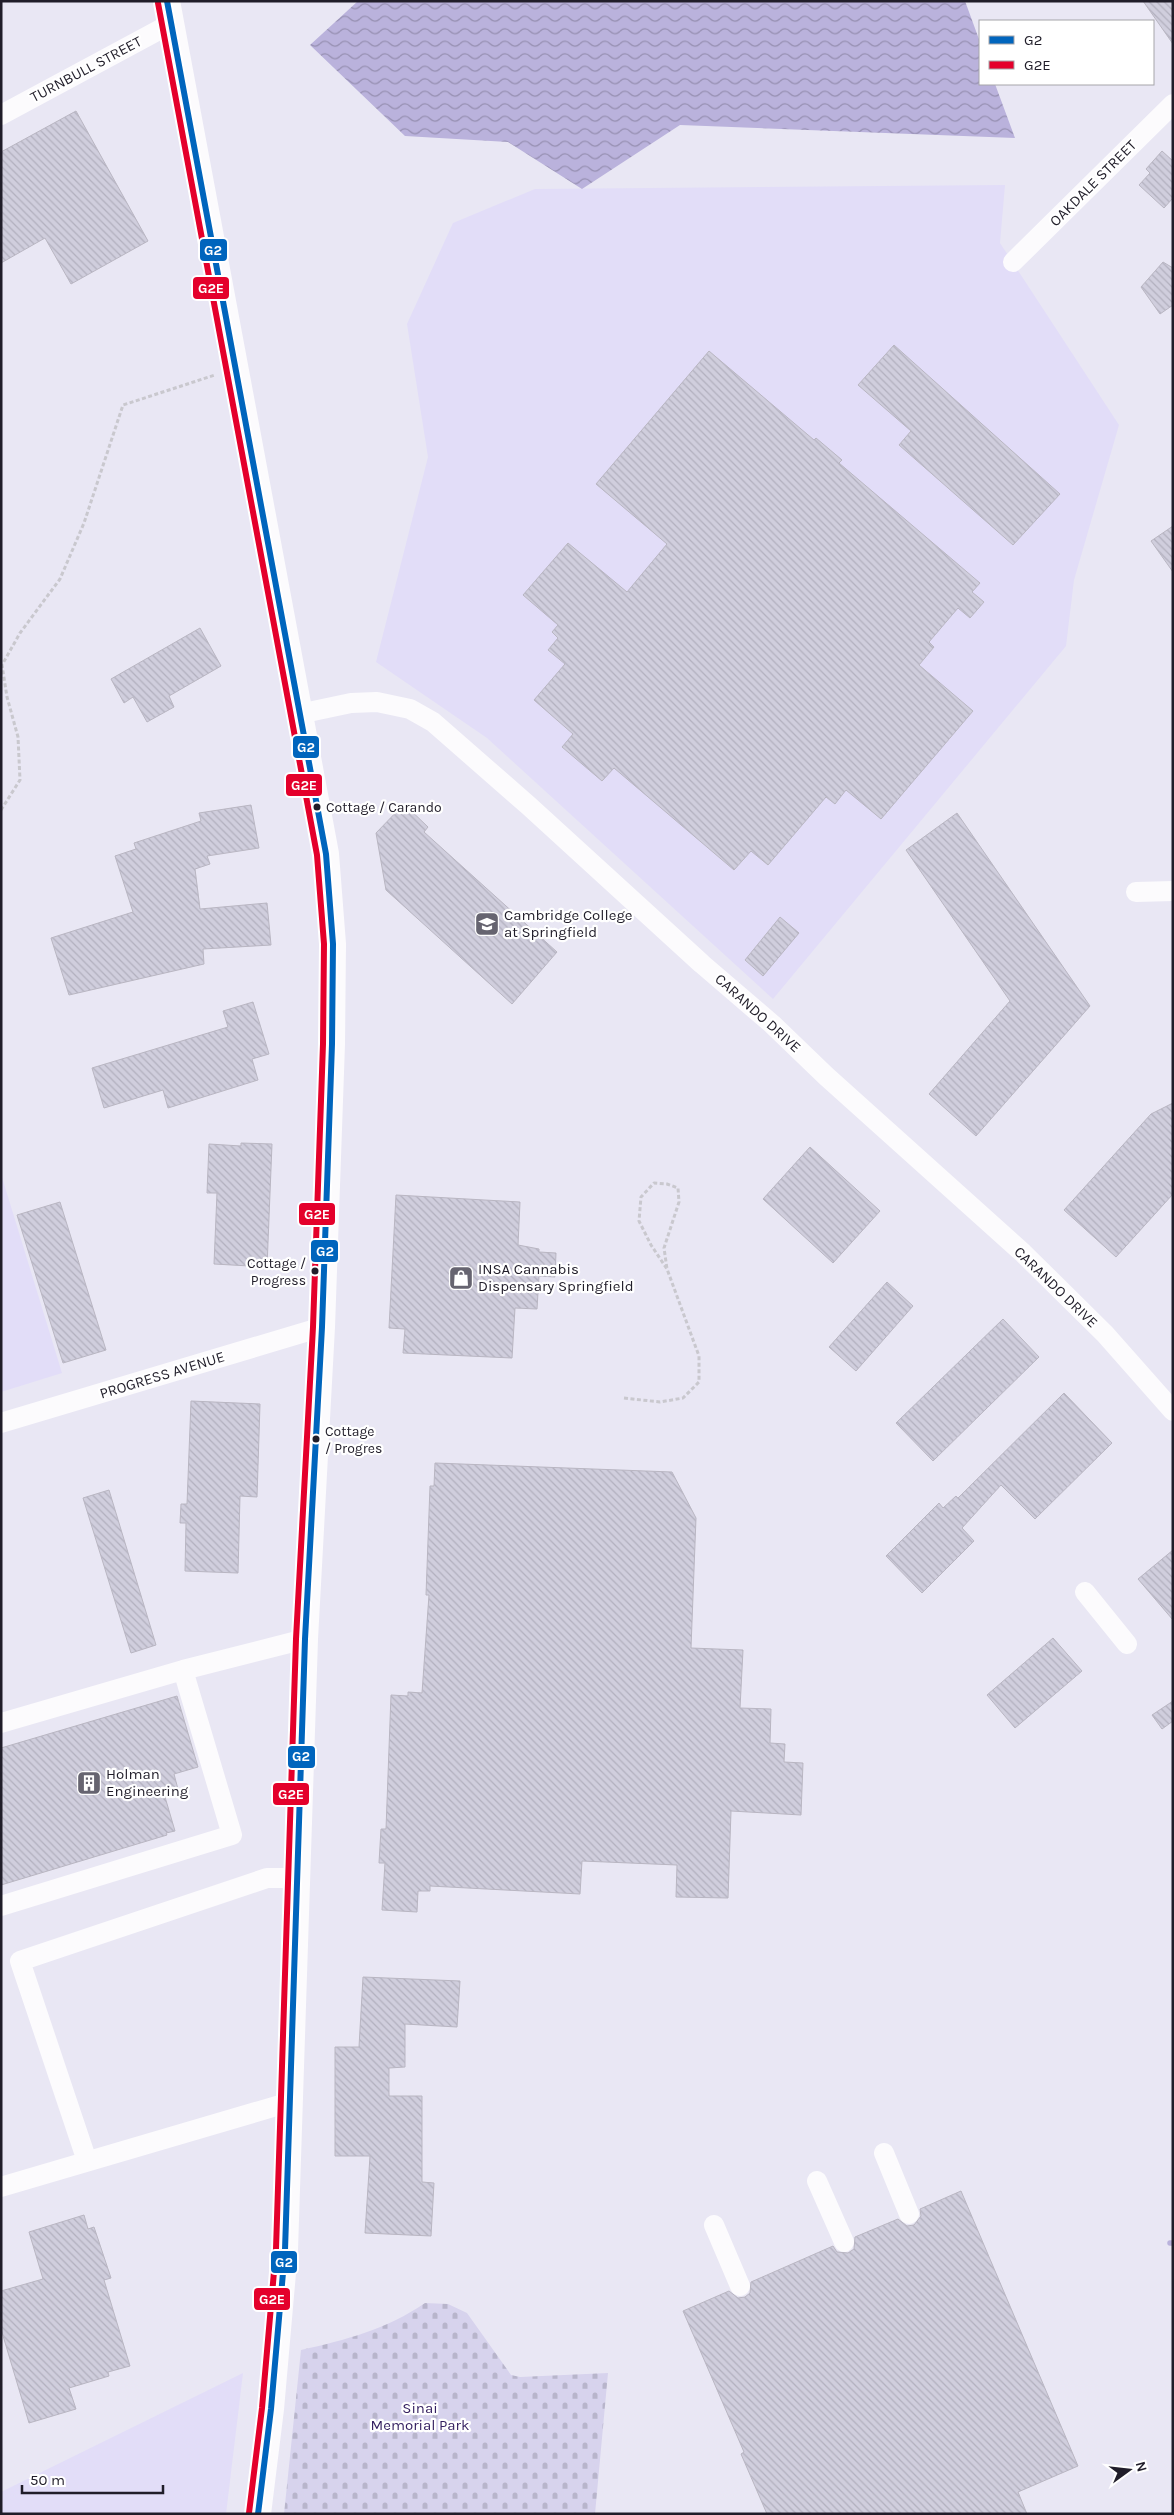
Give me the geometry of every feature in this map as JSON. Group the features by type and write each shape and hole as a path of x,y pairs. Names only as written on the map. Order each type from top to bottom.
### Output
{"main road":[{"path":"169,12 326,854 333,944 332,1053 322,1327 305,1639 285,2250 271,2409 258,2514"}],"street":[{"name":"TURNBULL STREET","path":"1,115 169,12"},
{"name":"OAKDALE STREET","path":"1014,262 1173,104"},
{"name":"CARANDO DRIVE","path":"299,714 351,703 385,703 410,709 440,728 702,964 772,1024 826,1076 1023,1253 1105,1334 1173,1411"},
{"path":"1136,892 1173,891"},
{"name":"PROGRESS AVENUE","path":"1,1423 322,1327"},
{"path":"1085,1592 1128,1644"},
{"path":"1,1723 183,1670 305,1639"},
{"path":"1,1906 232,1835 183,1670"},
{"path":"87,2162 20,1961 267,1878 297,1878"},
{"path":"1,2187 290,2102"},
{"path":"884,2153 909,2214"},
{"path":"817,2182 844,2242"},
{"path":"714,2226 740,2286"}],"path":[{"path":"1,810 20,780 18,737 2,665 20,633 60,579 84,523 123,405 235,370"},
{"path":"624,1398 660,1402 683,1398 699,1382 699,1356 667,1269 664,1248 679,1202 678,1188 667,1184 654,1183 641,1197 639,1221 650,1245 667,1269"}],"shaded area":[{"path":"1005,185 1000,243 1119,425 1074,580 1066,646 773,999 487,738 376,662 428,457 407,324 453,223 535,189"},
{"path":"1,1174 62,1373 1,1392"},
{"path":"243,2373 226,2514 1,2514 1,2492"}],"green space":[{"name":"Sinai Memorial Park","path":"425,2303 448,2304 467,2313 511,2375 520,2377 608,2373 595,2514 284,2514 301,2350 381,2327"}],"water":[{"path":"358,1 965,1 979,39 979,85 995,85 1015,138 680,125 582,189 508,142 405,136 310,45"}],"building":[{"path":"1143,1 1173,1 1173,44"},
{"path":"76,111 148,241 71,284 45,238 1,263 1,152"},
{"path":"1162,151 1173,161 1173,198 1164,208 1139,185 1150,173 1146,169"},
{"path":"1163,262 1173,268 1173,305 1160,314 1141,287"},
{"path":"894,345 1060,494 1013,545 899,445 911,431 858,385"},
{"path":"709,351 814,440 816,438 842,460 839,463 980,583 972,592 984,602 970,618 958,608 929,642 934,647 919,665 973,711 881,819 846,790 835,804 826,797 768,865 751,851 734,870 614,768 602,781 562,747 573,734 534,700 565,664 548,650 558,638 552,632 558,625 523,595 568,543 627,592 667,544 596,484"},
{"path":"1173,526 1173,572 1151,541"},
{"path":"200,628 221,666 169,696 174,707 147,722 133,697 124,703 111,679"},
{"path":"404,804 428,827 424,832 557,952 512,1004 386,890 376,833"},
{"path":"251,805 259,848 207,856 210,864 195,869 200,909 267,903 271,945 203,949 204,964 69,995 51,938 133,912 115,856 136,849 134,843 201,821 199,813"},
{"path":"957,813 1090,1006 976,1136 929,1094 1010,1001 906,850"},
{"path":"780,917 799,933 763,976 745,960"},
{"path":"253,1002 269,1054 252,1059 258,1080 168,1108 163,1090 104,1108 92,1068 228,1027 223,1011"},
{"path":"1173,1103 1173,1194 1116,1257 1064,1210 1151,1114"},
{"path":"241,1143 272,1144 267,1267 214,1264 217,1193 207,1193 209,1144 241,1146"},
{"path":"810,1147 880,1211 833,1263 763,1199"},
{"path":"396,1195 520,1202 518,1245 539,1249 539,1252 556,1253 555,1277 539,1276 537,1309 515,1308 512,1358 403,1353 405,1329 389,1328"},
{"path":"60,1202 106,1350 63,1363 17,1215"},
{"path":"887,1282 913,1306 856,1371 829,1347"},
{"path":"1003,1319 1039,1357 933,1461 896,1423"},
{"path":"1064,1393 1112,1443 1035,1519 1001,1485 962,1528 974,1541 922,1593 886,1556 939,1503 943,1508 956,1496 958,1498"},
{"path":"191,1401 260,1404 257,1497 240,1496 238,1573 185,1571 186,1523 180,1523 181,1504 187,1504"},
{"path":"435,1463 672,1472 696,1518 691,1648 743,1650 740,1708 771,1709 770,1743 785,1744 784,1762 803,1763 801,1815 731,1811 728,1898 676,1897 677,1865 582,1861 580,1894 430,1886 430,1891 418,1891 417,1912 382,1910 385,1863 379,1863 381,1829 386,1829 391,1695 408,1696 408,1692 422,1693 429,1595 426,1595 430,1486 434,1486"},
{"path":"109,1490 156,1645 131,1653 83,1498"},
{"path":"1173,1550 1173,1620 1138,1579"},
{"path":"1053,1638 1082,1671 1015,1728 987,1695"},
{"name":"Holman Engineering","path":"177,1696 198,1767 174,1774 179,1793 165,1797 175,1831 1,1885 1,1748"},
{"path":"1173,1701 1173,1721 1162,1729 1152,1715"},
{"path":"363,1977 460,1981 457,2027 405,2024 405,2067 389,2068 389,2096 422,2096 422,2182 434,2183 431,2236 365,2233 370,2156 335,2156 335,2047 359,2047"},
{"path":"961,2191 1078,2466 1018,2492 1027,2514 767,2514 741,2454 744,2452 683,2311 729,2291 738,2298 745,2297 750,2293 751,2282 833,2246 837,2252 848,2253 854,2249 855,2237 898,2219 907,2226 914,2225 921,2216 920,2209"},
{"path":"84,2215 88,2229 94,2227 111,2278 104,2280 130,2366 108,2372 109,2376 69,2388 76,2409 29,2423 1,2329 1,2291 43,2279 29,2232"}],"transit line":[{"name":"G2","path":"167,1 326,854 333,944 332,1044 322,1327 305,1639 285,2250 271,2409 258,2514"},
{"name":"G2E","path":"158,3 317,855 324,944 323,1044 313,1327 296,1639 276,2249 262,2408 249,2513"}],"place":[{"name":"Cottage / Carando","path":"317,807"},
{"name":"Cambridge College at Springfield","path":"487,924"},
{"name":"Cottage / Progress","path":"315,1271"},
{"name":"INSA Cannabis Dispensary Springfield","path":"461,1278"},
{"name":"Cottage / Progres","path":"316,1439"},
{"name":"Holman Engineering","path":"89,1783"}]}
